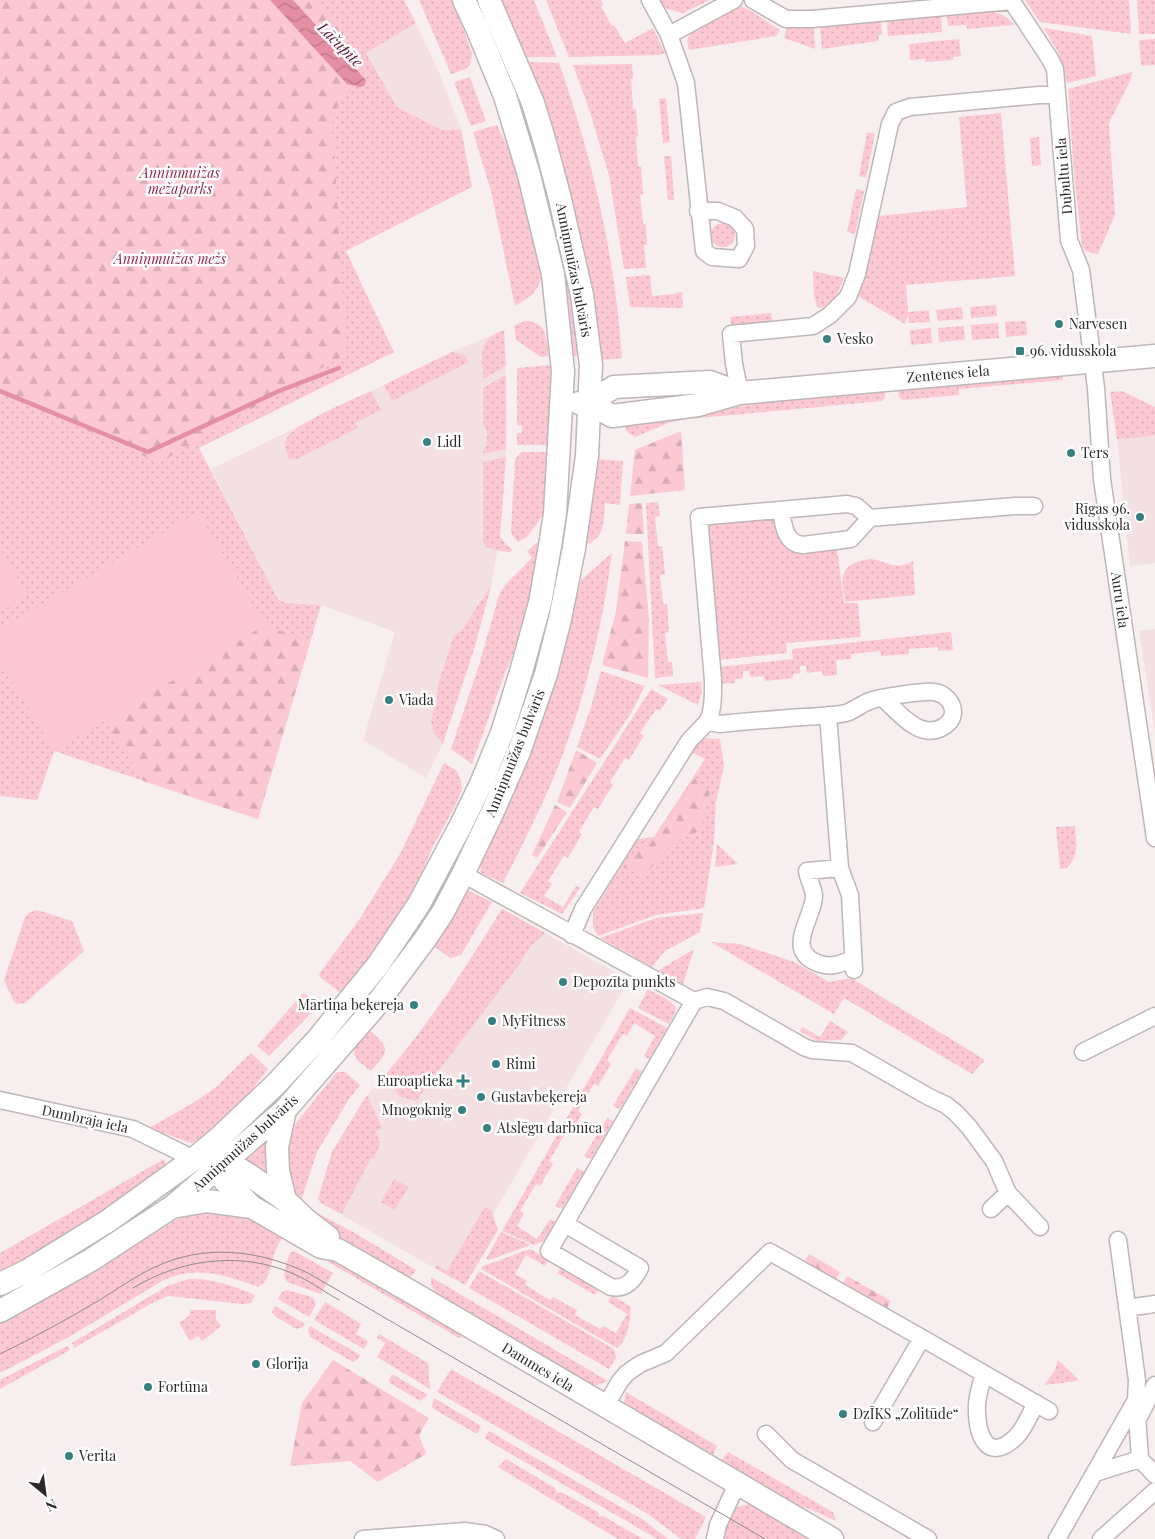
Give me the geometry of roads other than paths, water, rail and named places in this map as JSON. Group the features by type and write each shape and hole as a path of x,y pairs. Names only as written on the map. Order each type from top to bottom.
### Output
{"street":[{"name":"Anniņmuižas bulvāris","path":"0,1284 27,1271 108,1221 194,1159 275,1085 317,1040 378,965 419,904 461,826 502,733 540,602 550,546 555,514 562,371 553,274 529,175 505,96 478,28 464,0"},
{"name":"Anniņmuižas bulvāris","path":"0,1311 91,1260 172,1207 285,1110 336,1054 384,995 426,938 443,912 463,874 512,768 546,674 560,619 574,548 587,456 591,365 582,295 548,154 533,103 489,0"},
{"path":"650,0 669,35 686,83 698,212"},
{"path":"669,35 734,0"},
{"path":"754,0 786,19 1012,1"},
{"name":"Dubultu iela","path":"1012,1 1053,64 1069,240 1081,270 1093,361"},
{"path":"740,393 734,364 731,334 813,326 830,315 848,297 860,265 890,124 896,112 910,107 1057,95"},
{"path":"542,229 544,215 551,209 557,210 565,223"},
{"name":"Zentenes iela","path":"589,403 612,416 698,405 740,393 1155,356"},
{"name":"Auru iela","path":"1093,361 1102,479 1155,838"},
{"path":"561,404 589,403"},
{"path":"572,935 583,909 684,750 696,732 708,722 713,701 713,680 699,517 850,504 856,506 870,518"},
{"path":"781,510 787,534 792,541 799,544 851,539 870,518 1034,506"},
{"path":"550,546 553,560 558,563 567,561 574,548"},
{"path":"708,722 720,724 846,713 872,700 883,698"},
{"path":"828,715 840,868 850,895 854,965 823,966 808,959 801,944 814,896 806,870 840,868"},
{"path":"463,874 481,882 572,935 694,1001"},
{"path":"565,1224 640,1268 635,1278 622,1287 611,1287 549,1251 694,1001 707,997 724,1001 804,1047 812,1050 852,1053 946,1105 956,1113 977,1137 998,1169 1008,1192 1040,1227"},
{"path":"1083,1052 1155,1016"},
{"name":"Dumbrāja iela","path":"0,1100 133,1129 194,1159"},
{"path":"284,1200 278,1171 277,1146 285,1110"},
{"path":"194,1159 221,1165"},
{"name":"Dammes iela","path":"338,1250 327,1236 284,1200 236,1167 221,1165 224,1180 252,1207 321,1247 338,1250 832,1539"},
{"path":"991,1210 1008,1192"},
{"path":"172,1207 207,1201 252,1207"},
{"path":"1118,1240 1137,1380 1136,1400 1140,1459 1155,1475"},
{"path":"605,1407 620,1381 627,1373 640,1364 666,1353 770,1252 1042,1407 1017,1436 996,1449 985,1444 978,1421 977,1404 984,1374"},
{"path":"1127,1308 1155,1304"},
{"path":"873,1422 922,1338"},
{"path":"1138,1420 1155,1385"},
{"path":"1057,1539 1136,1400"},
{"path":"766,1434 792,1460 928,1539"},
{"path":"1095,1473 1140,1459"},
{"path":"715,1539 718,1525 737,1484"},
{"path":"1101,1539 1155,1491"},
{"path":"363,1539 395,1538 464,1530 484,1534 496,1539"}],"water":[{"path":"270,0 293,0 365,79 364,86 347,84"}],"waterway":[{"path":"0,391 148,452 279,391 339,368"}],"tram line":[{"path":"0,1354 74,1315 132,1279 172,1260 192,1255 231,1252 270,1259 308,1273 765,1539"},
{"path":"133,1288 153,1277 197,1263 241,1261 285,1270 339,1300"}],"place":[{"name":"Narvesen","path":"1059,324"},
{"name":"Vesko","path":"827,339"},
{"name":"96. vidusskola","path":"1020,351"},
{"name":"Lidl","path":"427,442"},
{"name":"Ters","path":"1071,453"},
{"name":"Rīgas 96. vidusskola","path":"1140,517"},
{"name":"Viada","path":"389,700"},
{"name":"Depozīta punkts","path":"563,982"},
{"name":"Mārtiņa beķereja","path":"414,1005"},
{"name":"MyFitness","path":"492,1021"},
{"name":"Rimi","path":"496,1064"},
{"name":"Euroaptieka","path":"463,1081"},
{"name":"Gustavbeķereja","path":"481,1097"},
{"name":"Mnogoknig","path":"462,1110"},
{"name":"Atslēgu darbnīca","path":"487,1128"},
{"name":"Glorija","path":"256,1364"},
{"name":"Fortūna","path":"148,1387"},
{"name":"DzĪKS „Zolitūde“","path":"843,1414"},
{"name":"Verita","path":"69,1456"}],"water label":[{"name":"Lāčupīte","path":"340,45"}],"park label":[{"name":"Anniņmuižas mežaparks","path":"180,182"},
{"name":"Anniņmuižas mežs","path":"170,259"}]}
